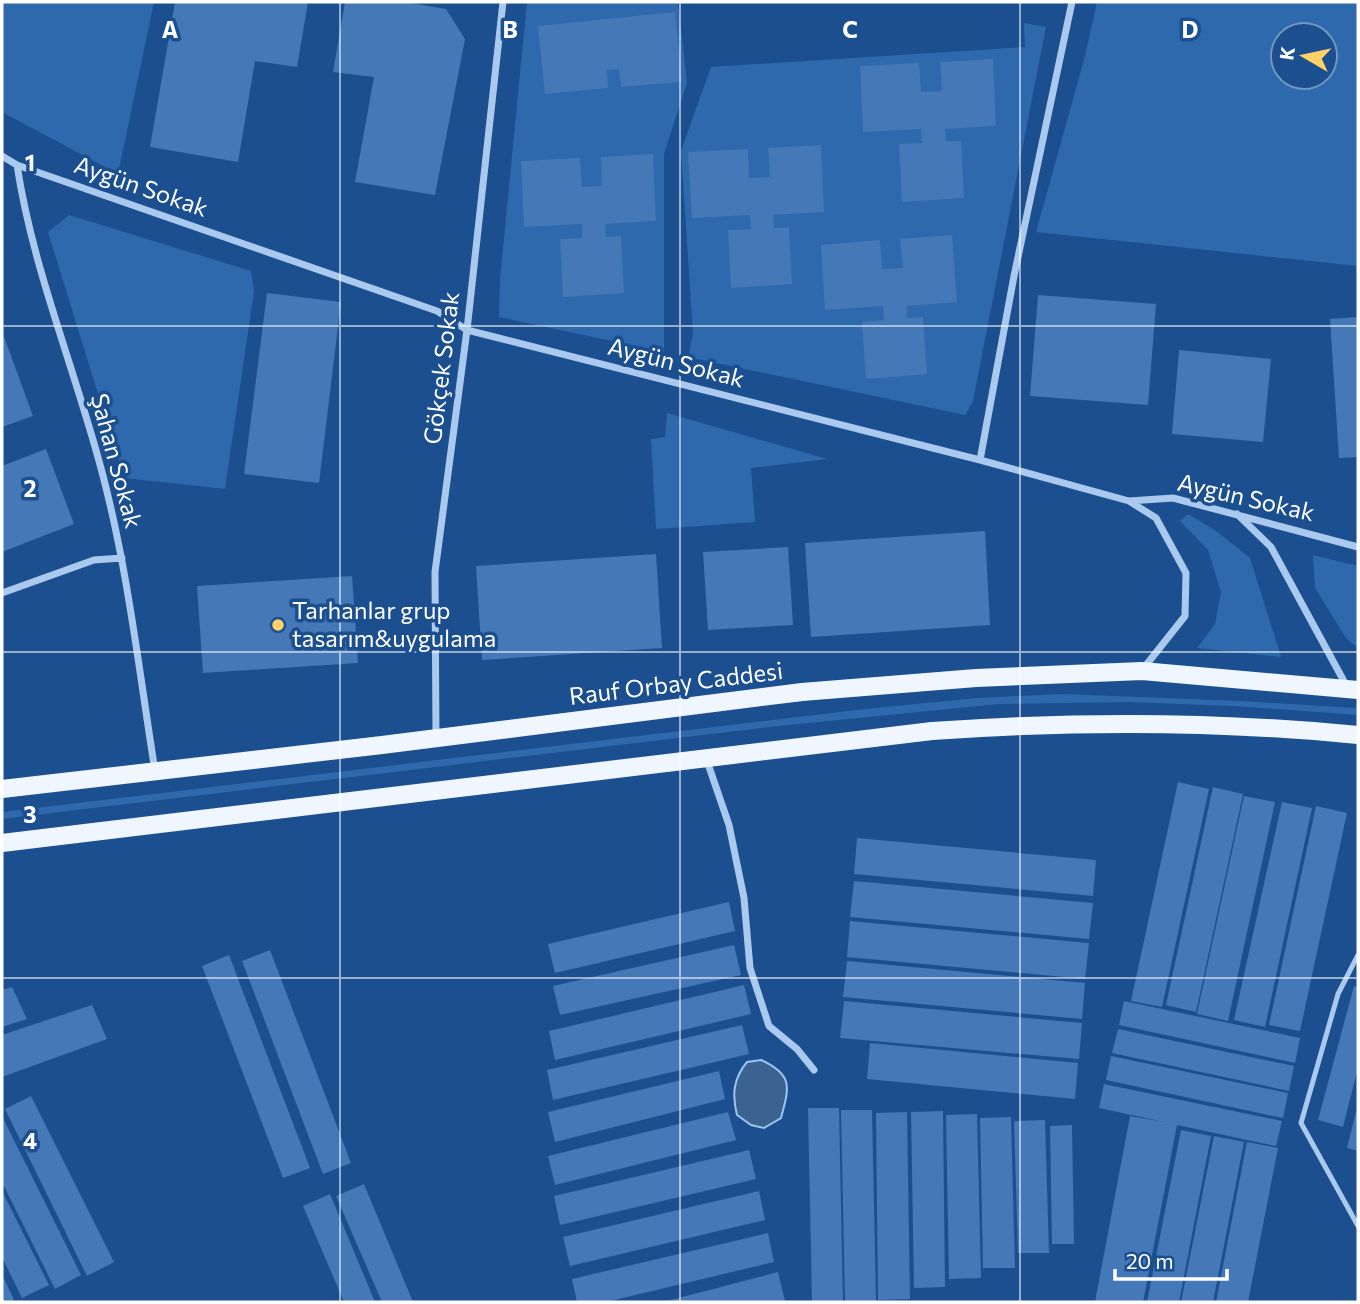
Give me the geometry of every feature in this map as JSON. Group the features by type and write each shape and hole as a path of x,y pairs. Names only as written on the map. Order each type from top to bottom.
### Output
{"main road":[{"name":"Rauf Orbay Caddesi","path":"2,789 436,739 802,692 1045,673 1142,671 1353,689"},
{"path":"2,843 932,731 1057,724 1212,726 1358,735"}],"street":[{"name":"Gökçek Sokak","path":"436,739 435,572 467,330 503,2"},
{"path":"980,460 1014,276 1072,2"},
{"name":"Aygün Sokak","path":"2,156 17,165 437,310 467,330 980,460 1129,501 1173,498 1358,547"},
{"name":"Şahan Sokak","path":"17,165 24,214 102,472 122,558 155,772"},
{"path":"1129,501 1156,518 1186,573 1185,616 1142,671"},
{"path":"1235,513 1271,547 1353,689"},
{"path":"2,593 94,560 122,558"},
{"path":"706,757 729,825 744,898 750,968 769,1026 797,1049 814,1070"}],"lane":[{"path":"1358,955 1338,994 1301,1123 1358,1226"}],"shaded area":[{"path":"2,2 154,2 118,174 2,112"},
{"path":"527,2 678,2 687,83 664,154 664,352 499,317 500,279"},
{"path":"1097,2 1358,2 1358,266 1036,232 1085,56"},
{"path":"1024,23 1046,27 973,401 965,415 688,357 693,334 681,151 711,67 1025,47"},
{"path":"69,215 251,271 254,291 225,489 124,478 48,232"},
{"path":"667,413 827,459 751,468 755,522 656,529 651,439 665,437"},
{"path":"1188,514 1215,530 1250,558 1281,657 1197,648 1215,624 1221,592 1208,550 1180,521"},
{"path":"1313,555 1358,566 1358,648 1346,638 1315,588"},
{"path":"1062,694 1358,708 1358,715 1129,702 998,704 778,726 2,819 2,812 865,709 977,698"},
{"path":"761,1060 779,1071 784,1077 787,1090 781,1118 764,1128 751,1125 737,1115 734,1101 736,1081 742,1068 747,1062"}],"building":[{"path":"175,2 308,2 297,67 255,61 238,162 150,147"},
{"path":"345,2 405,2 446,9 465,39 435,195 355,182 374,77 333,72"},
{"path":"675,12 682,82 621,87 619,69 607,70 608,88 545,94 538,26"},
{"path":"993,59 996,126 945,129 946,141 961,141 964,198 902,202 899,144 922,143 921,129 863,132 860,66 919,63 921,92 942,91 940,62"},
{"path":"821,145 824,212 773,215 774,228 789,227 792,284 731,288 728,230 751,229 750,215 692,218 688,152 748,149 749,178 770,177 768,148"},
{"path":"653,154 656,221 605,224 606,237 621,236 624,293 563,297 560,239 582,238 582,224 524,227 521,161 580,158 582,187 602,186 601,157"},
{"path":"952,235 957,302 907,306 907,318 923,317 927,374 866,379 862,322 884,320 883,306 825,310 821,245 880,240 882,269 903,268 900,239"},
{"path":"267,293 341,302 319,483 244,474"},
{"path":"1038,295 1156,304 1148,405 1030,396"},
{"path":"1358,317 1358,457 1339,458 1330,319"},
{"path":"2,331 33,416 2,427"},
{"path":"1179,350 1271,359 1263,442 1172,434"},
{"path":"46,449 74,524 2,552 2,466"},
{"path":"985,531 990,625 811,637 805,543"},
{"path":"788,547 793,625 708,630 703,552"},
{"path":"656,554 662,648 482,660 476,566"},
{"name":"Tarhanlar grup tasarım&uygulama","path":"352,576 358,663 203,673 197,586"},
{"path":"1178,782 1209,789 1162,1007 1131,1001"},
{"path":"1213,787 1243,794 1196,1012 1166,1005"},
{"path":"1244,796 1275,802 1228,1021 1197,1014"},
{"path":"1282,802 1312,808 1265,1027 1234,1020"},
{"path":"1316,806 1347,813 1300,1031 1269,1025"},
{"path":"857,838 1096,860 1093,896 854,874"},
{"path":"854,881 1093,903 1089,939 850,917"},
{"path":"729,902 735,931 555,973 548,944"},
{"path":"850,921 1089,943 1085,979 847,957"},
{"path":"734,945 741,975 560,1015 553,986"},
{"path":"270,950 351,1163 323,1174 242,961"},
{"path":"229,955 310,1168 283,1178 202,966"},
{"path":"847,961 1085,983 1082,1019 843,997"},
{"path":"744,985 751,1014 555,1060 549,1031"},
{"path":"1354,986 1358,987 1358,1068 1343,1127 1318,1120"},
{"path":"12,987 27,1019 2,1027 2,990"},
{"path":"844,1001 1082,1023 1079,1059 840,1038"},
{"path":"1124,1001 1300,1038 1295,1063 1119,1025"},
{"path":"92,1005 107,1039 2,1077 2,1035"},
{"path":"742,1025 749,1054 553,1100 547,1070"},
{"path":"1118,1029 1294,1066 1289,1091 1112,1053"},
{"path":"870,1043 1078,1063 1075,1099 867,1079"},
{"path":"1111,1056 1288,1093 1283,1118 1106,1080"},
{"path":"719,1071 725,1099 555,1142 548,1112"},
{"path":"1104,1084 1282,1121 1276,1146 1177,1125 1143,1302 1095,1302 1130,1116 1164,1122 1099,1108"},
{"path":"31,1096 114,1262 87,1276 5,1109"},
{"path":"808,1108 839,1108 843,1302 812,1302"},
{"path":"1358,1108 1358,1151 1347,1148"},
{"path":"841,1110 872,1110 876,1302 845,1302"},
{"path":"943,1111 945,1287 914,1288 911,1112"},
{"path":"728,1112 736,1140 555,1185 548,1156"},
{"path":"907,1112 910,1299 878,1300 876,1113"},
{"path":"977,1114 981,1278 949,1279 946,1115"},
{"path":"2,1116 81,1275 55,1289 2,1182"},
{"path":"1011,1117 1015,1268 983,1268 980,1118"},
{"path":"1045,1120 1049,1253 1018,1253 1014,1121"},
{"path":"1072,1125 1074,1244 1052,1244 1050,1126"},
{"path":"1181,1130 1211,1136 1179,1302 1147,1302"},
{"path":"1214,1136 1244,1142 1213,1302 1181,1302"},
{"path":"1247,1142 1278,1148 1248,1302 1216,1302"},
{"path":"749,1150 756,1179 560,1225 554,1196"},
{"path":"364,1184 413,1302 382,1302 336,1196"},
{"path":"2,1191 49,1285 22,1298 2,1257"},
{"path":"759,1191 765,1220 570,1266 563,1237"},
{"path":"330,1194 375,1302 344,1302 303,1206"},
{"path":"768,1233 774,1262 606,1302 577,1302 572,1279"},
{"path":"778,1272 785,1301 667,1302 667,1301"},
{"path":"2,1274 14,1300 10,1302 2,1302"}],"place":[{"name":"Tarhanlar grup tasarım&uygulama","path":"278,625"}]}
